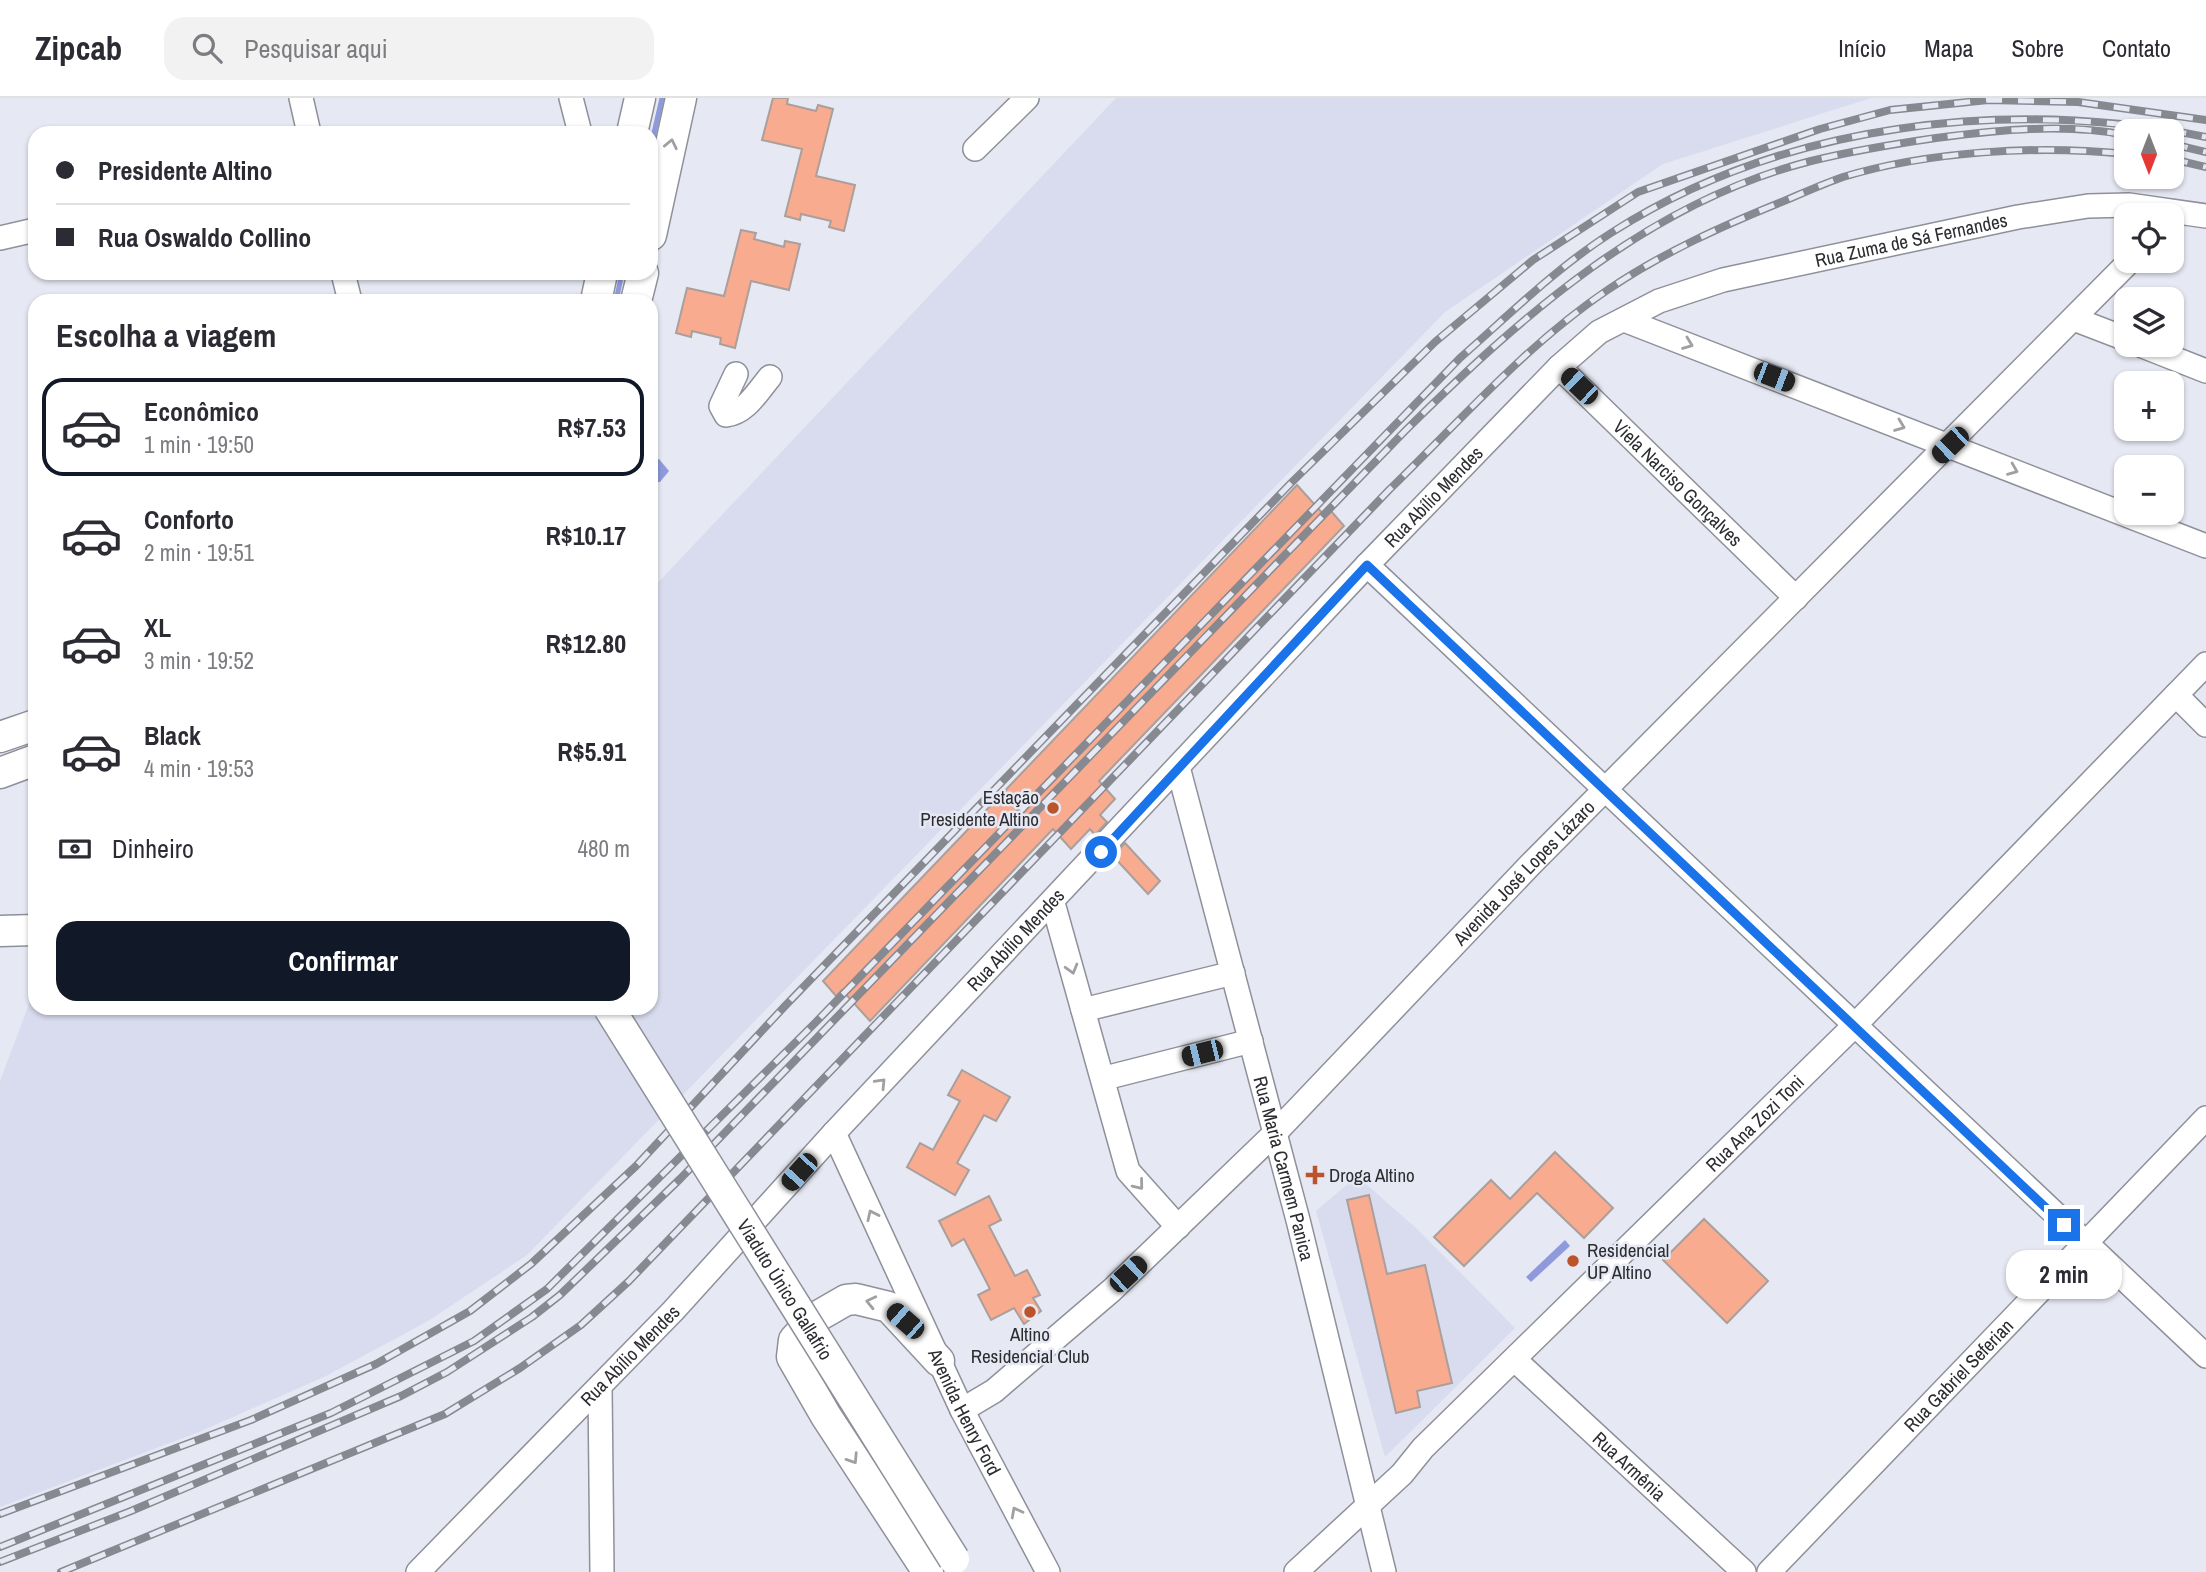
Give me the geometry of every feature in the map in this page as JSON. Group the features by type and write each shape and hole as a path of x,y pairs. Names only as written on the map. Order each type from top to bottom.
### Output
{"main road":[{"path":"634,126 640,98"},
{"path":"658,203 681,98"},
{"path":"0,737 28,727"},
{"path":"0,773 28,763"},
{"path":"0,931 28,930"},
{"name":"Viaduto Único Gallafrio","path":"613,1015 959,1565"},
{"path":"928,1572 826,1416 792,1357 794,1340 813,1319 846,1300 856,1299 889,1307 939,1361"}],"street":[{"path":"301,98 307,126"},
{"path":"572,98 578,126"},
{"path":"975,149 1027,98"},
{"name":"Rua Zuma de Sá Fernandes","path":"1624,320 1659,301 1723,280 2018,217 2088,206 2114,205"},
{"name":"Rua Zuma de Sá Fernandes","path":"2184,215 2206,216"},
{"path":"0,238 28,232"},
{"name":"Avenida José Lopes Lázaro","path":"962,1410 994,1391 1112,1290 1275,1133 1604,791 2118,273"},
{"path":"2074,319 2114,334"},
{"path":"1624,320 2206,546"},
{"name":"Rua Abílio Mendes","path":"418,1572 600,1387 834,1133 1053,903 1367,565 1559,366 1599,332 1624,320"},
{"path":"2170,357 2206,371"},
{"name":"Viela Narciso Gonçalves","path":"1559,366 1796,598"},
{"path":"736,374 720,406 726,415 736,414 745,407 770,377"},
{"path":"1367,565 2083,1243 2206,1356"},
{"name":"Rua Ana Zozi Toni","path":"1296,1572 1855,1025 2206,664"},
{"path":"2176,695 2206,724"},
{"name":"Rua Maria Carmem Panica","path":"1178,766 1275,1133 1384,1572"},
{"path":"1053,903 1105,1078 1128,1171 1178,1227"},
{"path":"1083,1010 1233,973"},
{"path":"1105,1078 1251,1041"},
{"name":"Rua Gabriel Seferian","path":"1769,1572 2206,1118"},
{"name":"Avenida Henry Ford","path":"834,1133 962,1410 1048,1572"},
{"name":"Rua Armênia","path":"1515,1360 1744,1572"},
{"path":"600,1387 602,1572"}],"shaded area":[{"path":"1116,98 1871,98 1663,164 1445,312 527,1255 428,1321 326,1376 199,1432 0,1507 0,1081 28,1007 28,1015 658,1015 658,583"},
{"path":"1357,1176 1417,1229 1515,1328 1385,1457 1316,1211"}],"water":[{"path":"658,459 669,471 660,482 658,482"},
{"path":"1565,1240 1570,1246 1531,1282 1526,1277"}],"building":[{"path":"773,98 788,98 787,104 816,111 818,105 833,109 816,176 855,185 844,231 829,227 831,221 801,214 800,220 785,216 802,149 762,140"},
{"path":"741,230 756,233 754,239 784,247 785,241 800,244 789,290 751,281 735,348 720,344 721,338 692,331 691,337 676,333 687,288 724,296"},
{"path":"1297,485 1325,516 1331,511 1344,526 1099,781 1115,799 1100,815 1107,822 1095,835 1090,829 1071,849 1053,829 870,1021 842,990 836,996 823,981"},
{"path":"1125,843 1160,881 1148,894 1113,856"},
{"path":"962,1070 1010,1097 996,1121 984,1115 957,1163 969,1170 955,1195 907,1167 920,1143 933,1150 960,1101 948,1095"},
{"path":"1555,1152 1613,1208 1584,1238 1537,1193 1464,1266 1434,1237 1491,1180 1510,1199"},
{"path":"1369,1195 1387,1274 1425,1265 1452,1383 1417,1391 1420,1407 1396,1413 1347,1200"},
{"path":"989,1196 1001,1220 989,1226 1015,1276 1027,1270 1040,1295 1033,1298 1041,1311 1024,1324 1014,1308 991,1320 978,1295 990,1289 964,1239 952,1246 939,1221"},
{"path":"1704,1219 1768,1281 1727,1323 1663,1260"}],"waterway":[{"path":"656,126 662,98"},
{"path":"618,294 620,280"}],"railway":[{"path":"0,1514 251,1420 376,1364 470,1311 531,1264 636,1166 785,1006 1291,483 1435,342 1533,260 1638,192 1820,129 1890,110 1988,100 2078,102 2206,120"},
{"path":"0,1547 331,1413 474,1341 547,1289 816,1022 1460,358 1552,277 1611,233 1678,195 1749,166 1823,144 1899,129 1976,121 2054,120 2131,125 2206,137"},
{"path":"0,1562 131,1511 401,1396 447,1372 532,1317 560,1295 680,1179 1405,431 1494,346 1590,269 1642,234 1695,204 1752,180 1811,161 1905,143 2007,130 2079,129 2114,133"},
{"path":"2184,147 2206,152"},
{"path":"61,1572 445,1414 520,1368 581,1325 629,1281 1468,410 1550,334 1609,289 1672,251 1716,230 1843,177 1876,168 1983,152 2056,150 2114,153"},
{"path":"2184,162 2206,167"}],"place":[{"name":"Estação Presidente Altino","path":"1053,808"},
{"name":"Droga Altino","path":"1315,1175"},
{"name":"Residencial UP Altino","path":"1573,1261"},
{"name":"Altino Residencial Club","path":"1030,1312"}],"route":[{"path":"1101,852 1367,565 2064,1225"}]}
